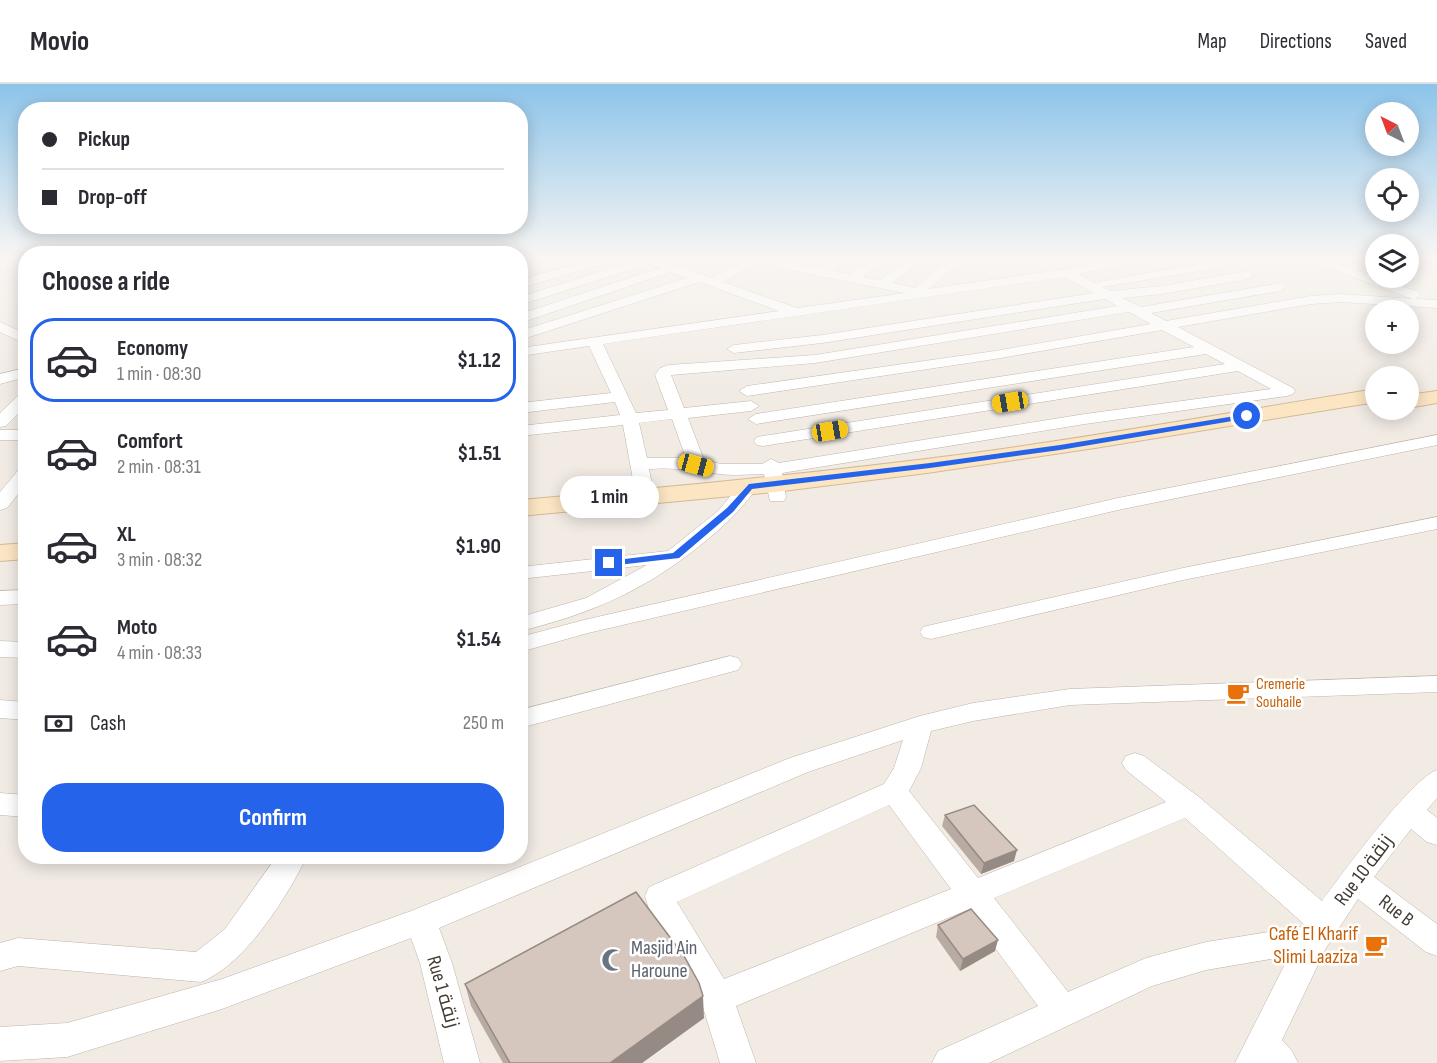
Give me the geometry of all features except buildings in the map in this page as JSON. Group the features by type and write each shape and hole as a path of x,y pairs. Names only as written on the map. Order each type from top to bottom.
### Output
{"main road":[{"path":"1419,387 1437,385"},
{"path":"528,517 744,493 775,483 865,474 1060,447 1365,397"},
{"path":"1419,400 1437,397"},
{"path":"775,483 987,471 1365,409"},
{"path":"528,507 645,496 744,493"},
{"path":"0,553 18,552"},
{"path":"0,564 18,563"}],"street":[{"path":"528,316 569,303"},
{"path":"528,333 623,303"},
{"path":"769,303 796,312"},
{"path":"528,351 865,303"},
{"path":"907,303 1029,377 1086,419"},
{"path":"696,465 663,375 665,371 822,339 1057,303"},
{"path":"639,464 668,462 696,465 775,483 1086,419 1287,391 1125,303"},
{"path":"736,357 815,359 958,334 1178,303"},
{"path":"751,405 995,355 1296,303"},
{"path":"1416,303 1437,304"},
{"path":"723,322 775,483"},
{"path":"0,326 18,336"},
{"path":"594,341 630,418 645,496"},
{"path":"528,430 1029,377 1209,349"},
{"path":"763,441 1239,366"},
{"path":"2,379 18,374"},
{"path":"528,407 621,397"},
{"path":"0,422 18,405"},
{"path":"0,435 18,435"},
{"path":"528,643 618,619 1118,504 1437,440"},
{"path":"0,504 18,482"},
{"path":"528,622 606,599 643,579 675,556 744,493"},
{"path":"931,632 1076,597 1437,523"},
{"path":"528,572 675,556"},
{"path":"0,598 18,597"},
{"path":"0,649 18,650"},
{"path":"528,717 730,664"},
{"path":"0,1044 67,1040 132,1023 222,994 421,921 799,765 920,725 1016,704 1070,697 1437,684"},
{"path":"0,710 18,711"},
{"path":"738,1063 717,998 665,912 660,896 894,791 911,762 920,725"},
{"path":"1135,763 1190,805 1319,930"},
{"name":"Rue 10 زنقة","path":"1265,1056 1319,930 1355,879 1437,780"},
{"path":"894,791 1062,1011"},
{"path":"0,804 18,805"},
{"path":"717,998 1190,805"},
{"path":"1409,813 1437,834"},
{"path":"0,957 18,952 201,967 236,939 288,864"},
{"name":"Rue B","path":"1355,879 1437,942"},
{"name":"Rue 1 زنقة","path":"421,921 436,963 462,1063"},
{"path":"950,1063 1146,973 1206,956 1319,930"}],"place":[{"name":"Cremerie Souhaile","path":"1238,693"},
{"name":"Café El Kharif Slimi Laaziza","path":"1376,945"},
{"name":"Masjid Ain Haroune","path":"613,960"}],"route":[{"path":"609,563 675,556 730,510 749,486 930,466 1247,416"}]}
